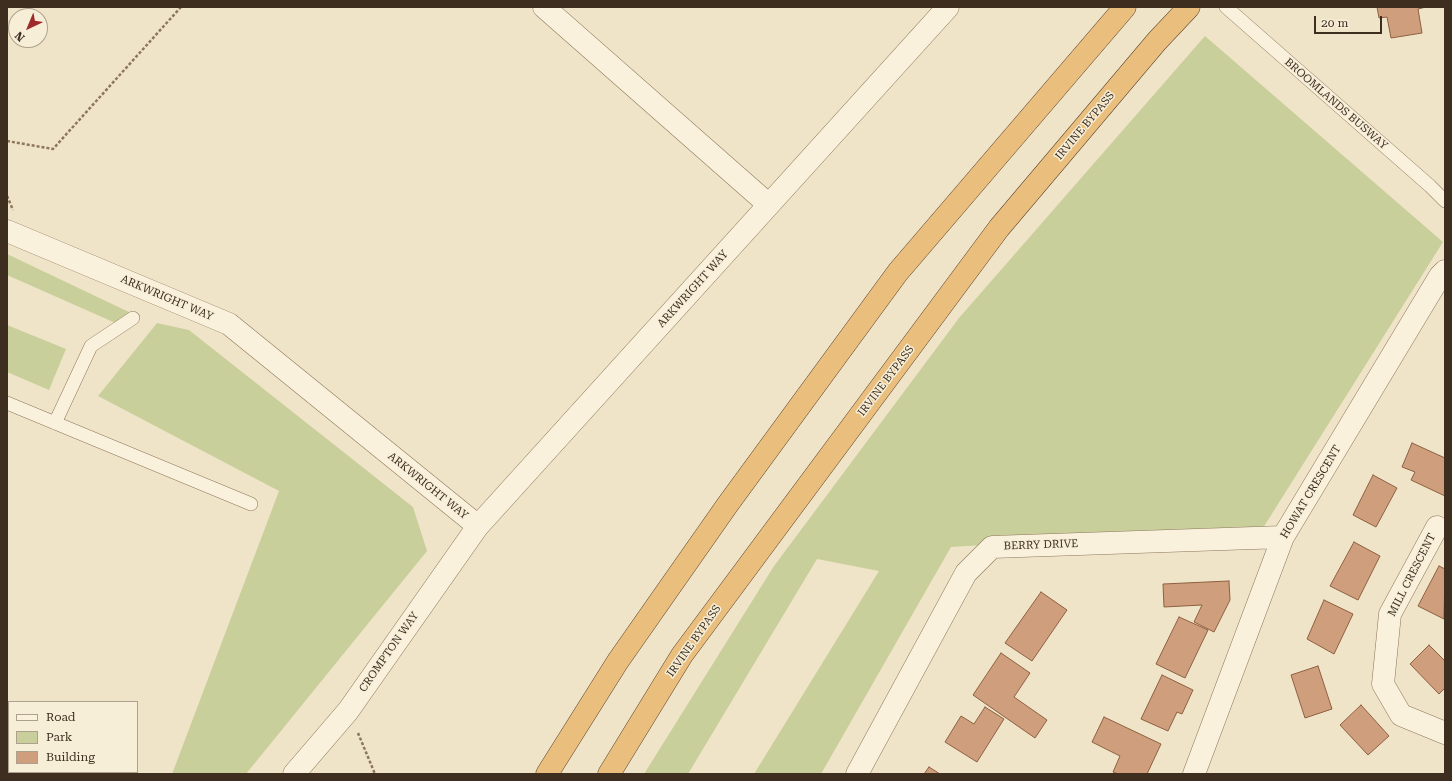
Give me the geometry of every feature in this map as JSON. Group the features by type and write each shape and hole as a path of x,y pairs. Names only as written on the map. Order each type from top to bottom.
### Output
{"highway":[{"path":"547,774 618,661 728,504 898,272 1124,7"},
{"name":"IRVINE BYPASS","path":"609,774 682,656 999,228 1156,41 1189,7"}],"street":[{"path":"544,7 769,205"},
{"name":"ARKWRIGHT WAY","path":"7,231 229,324 478,526 948,7"},
{"name":"HOWAT CRESCENT","path":"1194,774 1283,537 1440,276 1445,271"},
{"name":"CROMPTON WAY","path":"294,774 348,711 478,526"},
{"name":"MILL CRESCENT","path":"1436,527 1390,614 1383,684 1401,714 1445,732"},
{"name":"BERRY DRIVE","path":"857,774 966,573 992,547 1283,537"}],"lane":[{"name":"BROOMLANDS BUSWAY","path":"1226,7 1430,186 1445,201"},
{"path":"55,423 91,346 133,318"},
{"path":"7,403 251,504"}],"path":[{"path":"7,141 53,149 181,7"},
{"path":"348,711 375,774"}],"green space":[{"path":"1205,36 1443,242 1263,528 951,547 821,774 754,774 879,571 817,559 688,774 644,774 774,566 959,318"},
{"path":"7,254 131,313 120,325 7,275"},
{"path":"157,323 189,330 413,507 427,551 246,774 172,774 279,491 98,396"},
{"path":"7,325 66,349 49,390 7,372"}],"building":[{"path":"1377,7 1426,7 1418,9 1422,33 1391,38 1387,17 1379,18"},
{"path":"1412,443 1445,458 1445,496 1411,480 1415,472 1402,467"},
{"path":"1373,475 1397,488 1376,527 1353,515"},
{"path":"1354,542 1380,556 1358,600 1330,586"},
{"path":"1439,566 1445,569 1444,619 1418,606"},
{"path":"1229,581 1230,600 1214,632 1194,622 1202,605 1164,607 1163,584"},
{"path":"1041,592 1067,610 1032,661 1005,643"},
{"path":"1324,600 1353,614 1334,654 1307,639"},
{"path":"1179,617 1208,630 1185,678 1156,664"},
{"path":"1429,645 1445,661 1445,688 1439,694 1410,664"},
{"path":"1001,653 1030,673 1014,697 1047,720 1035,738 973,695"},
{"path":"1318,666 1332,709 1305,718 1291,675"},
{"path":"1162,675 1193,690 1182,714 1177,712 1168,731 1141,719"},
{"path":"1361,705 1389,736 1368,755 1340,725"},
{"path":"985,707 1004,719 977,762 945,742 961,716 974,724"},
{"path":"1104,717 1161,744 1147,774 1118,774 1113,772 1120,756 1092,742"},
{"path":"929,767 940,774 924,774"}]}
